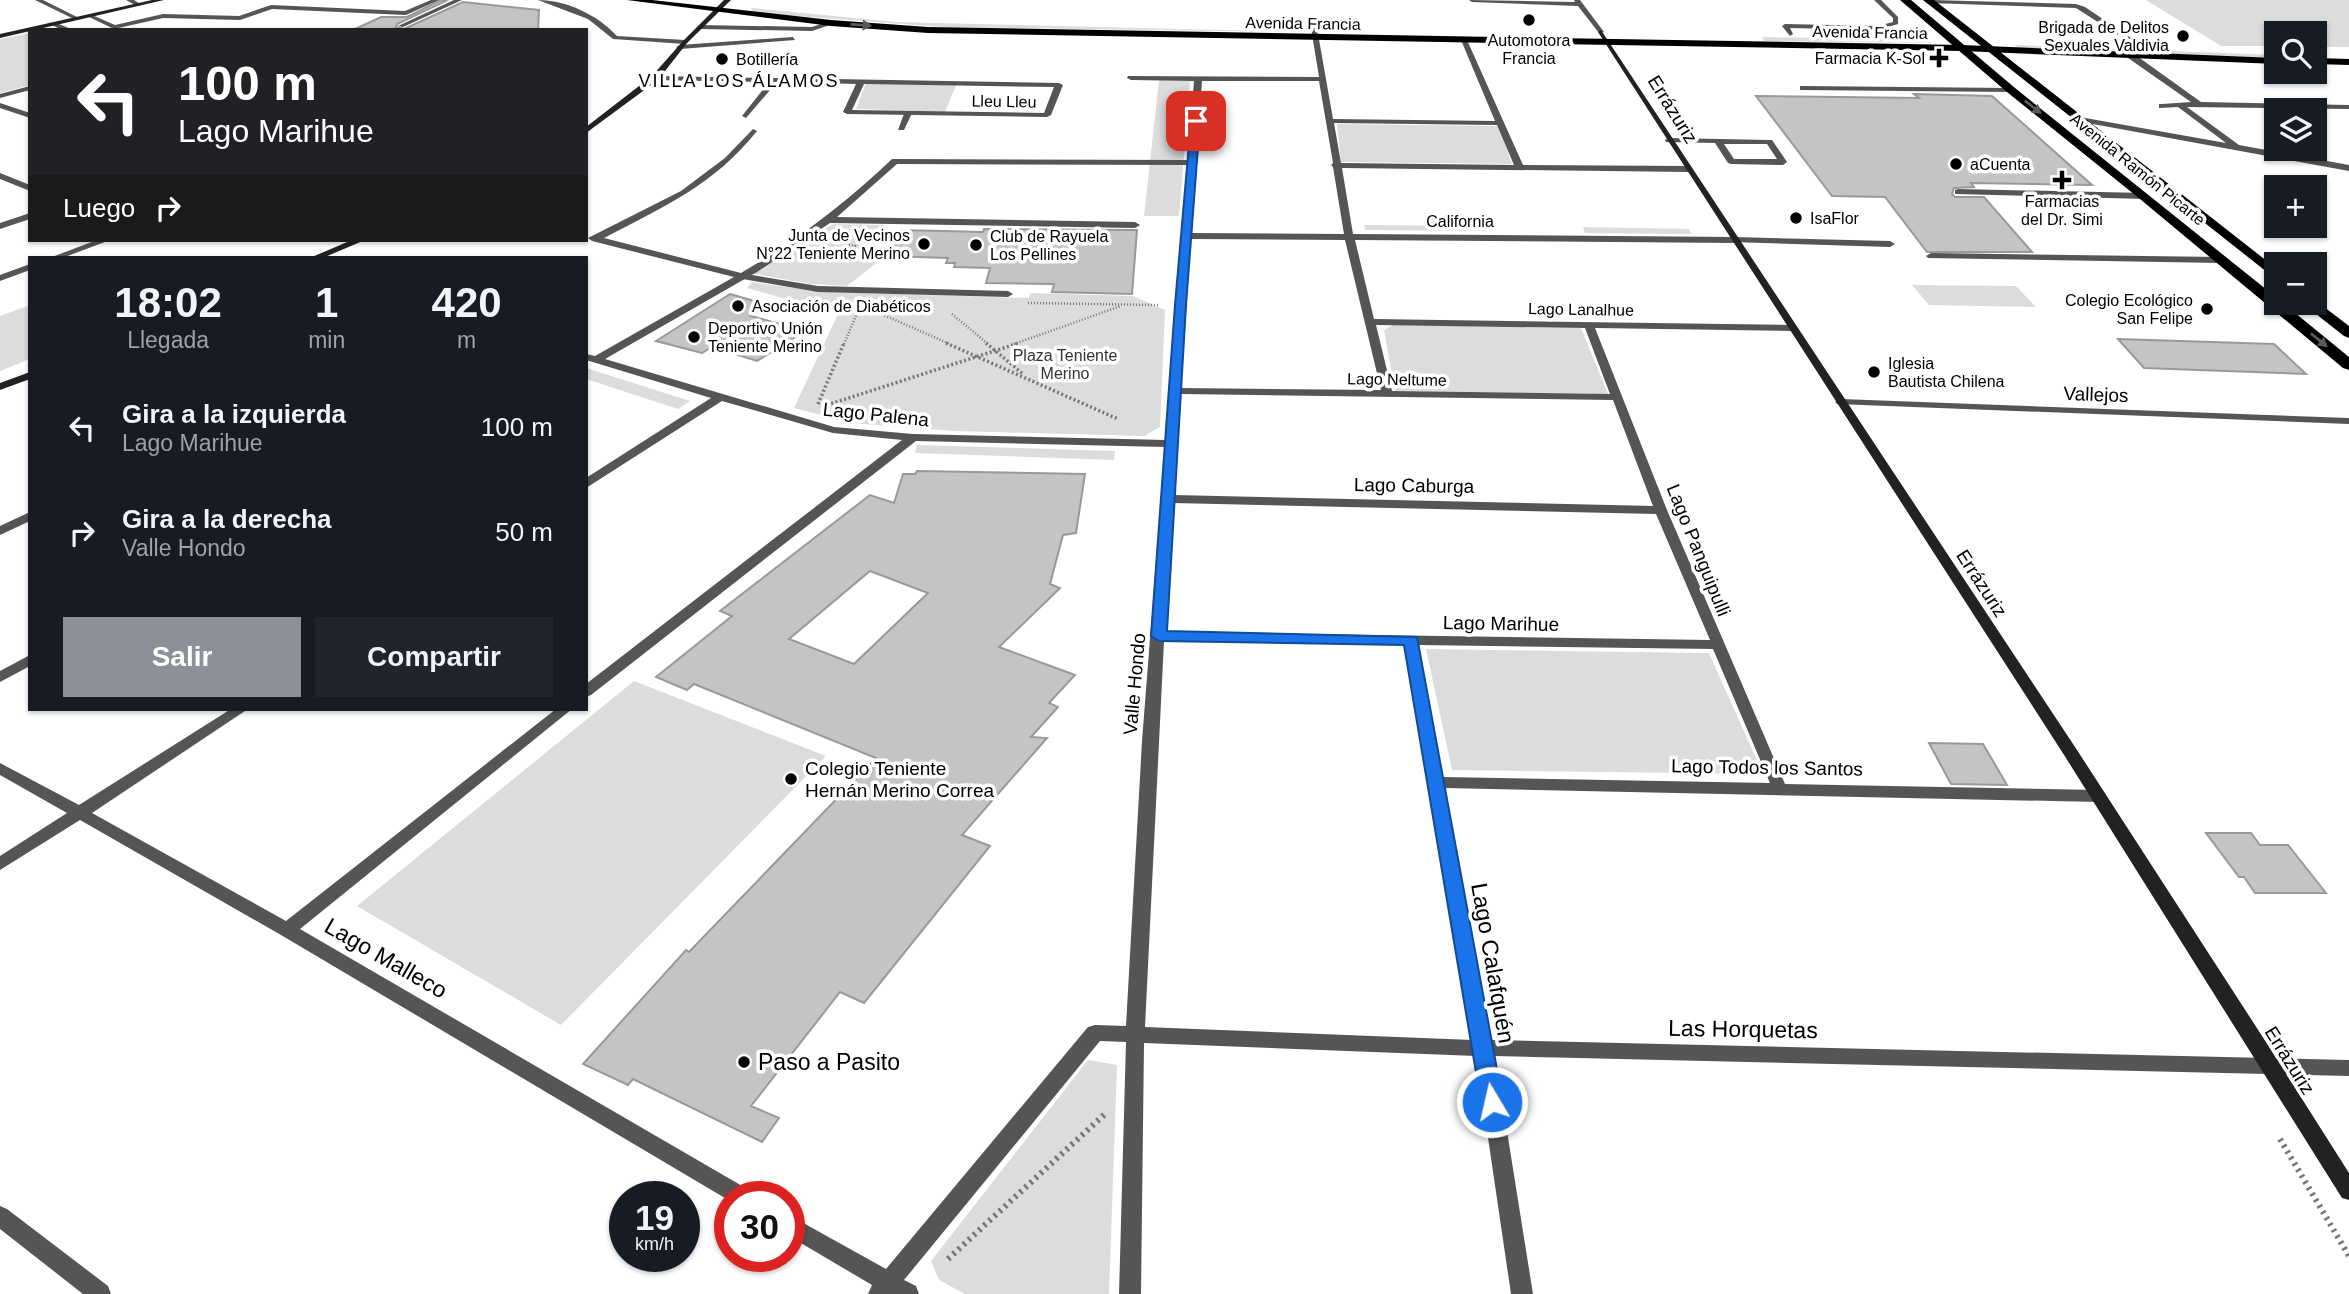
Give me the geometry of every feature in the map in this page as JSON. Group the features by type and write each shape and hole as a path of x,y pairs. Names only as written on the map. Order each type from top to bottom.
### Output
{"highway":[{"name":"Avenida Ramón Picarte","path":"1905,0 2011,90 2145,195 2349,365"},
{"name":"Avenida Ramón Picarte","path":"1930,1 1979,46 2264,266"},
{"path":"2326,315 2349,333"}],"main road":[{"name":"Avenida Francia","path":"631,0 769,17 928,30 1315,33 1470,31 1746,43 1962,48 1979,46"},
{"name":"Avenida Francia","path":"706,0 945,20 1400,38 1464,40 1790,34 1950,38 1979,46"},
{"path":"1400,38 1470,31"},
{"path":"1746,43 1756,41 1755,34"},
{"path":"1979,46 2264,52"},
{"path":"1979,46 2131,56 2264,61"},
{"path":"2327,52 2349,52"},
{"path":"2327,61 2349,62"}],"street":[{"path":"38,0 78,19"},
{"path":"129,0 139,5"},
{"path":"36,28 161,0"},
{"path":"90,16 114,27 163,16 240,18 271,7 406,13 436,0"},
{"path":"401,26 459,0"},
{"path":"541,0 580,12 604,24 615,38 683,45 793,39"},
{"path":"1472,0 1579,2"},
{"path":"1790,34 1785,26 1878,28 1896,23 1896,18 1877,0"},
{"path":"588,129 655,78 715,10 727,1"},
{"path":"1930,1 2076,6 2142,48"},
{"name":"Errázuriz","path":"1579,2 1604,36 1669,140 2098,796 2271,1064 2349,1191"},
{"path":"759,27 769,17"},
{"path":"700,27 812,29 831,23"},
{"path":"54,24 64,28"},
{"path":"718,44 723,29"},
{"path":"0,36 28,30"},
{"path":"1315,33 1349,236 1387,394"},
{"path":"1464,40 1520,166"},
{"path":"2131,56 2199,104"},
{"name":"Lleu Lleu","path":"655,78 1059,85 1047,115 847,112 861,82"},
{"path":"1131,78 1324,79"},
{"name":"Valle Hondo","path":"1130,1294 1133,1087 1150,741 1198,78"},
{"path":"746,116 774,80"},
{"path":"1803,88 2011,90"},
{"path":"0,96 28,89"},
{"path":"2162,106 2199,104 2349,107"},
{"path":"0,106 28,115"},
{"path":"2181,106 2239,149"},
{"path":"2328,106 2349,120"},
{"path":"901,128 908,113"},
{"path":"2074,118 2349,168"},
{"path":"1330,121 1502,123"},
{"path":"590,238 684,193 728,160 753,131"},
{"path":"1669,140 1769,142 1783,162 1731,160 1718,141"},
{"path":"591,359 740,276 830,220 866,192 895,161 1193,163"},
{"path":"1335,164 1688,169"},
{"path":"2,179 28,187"},
{"path":"1958,192 2145,195"},
{"path":"0,226 28,217"},
{"path":"830,220 1135,225"},
{"name":"California","path":"1186,236 1734,240 1890,244"},
{"path":"590,238 740,276 818,289 1008,294"},
{"path":"60,256 99,242"},
{"path":"320,256 355,242"},
{"path":"1931,256 2220,260"},
{"path":"0,278 28,269"},
{"name":"Lago Lanalhue","path":"1370,321 1792,328"},
{"name":"Lago Panguipulli","path":"1589,324 1661,510 1779,788"},
{"name":"Lago Palena","path":"591,359 833,430 913,437 1173,444"},
{"path":"0,387 28,375"},
{"name":"Lago Neltume","path":"1176,391 1618,397"},
{"path":"588,483 718,398"},
{"name":"Vallejos","path":"1841,402 2349,421"},
{"path":"588,688 913,437"},
{"name":"Lago Caburga","path":"1167,499 1661,510"},
{"path":"0,531 28,517"},
{"name":"Lago Marihue","path":"1159,636 1717,645"},
{"name":"Lago Calafquén","path":"1412,640 1484,1048 1522,1294"},
{"path":"0,677 28,661"},
{"path":"0,864 238,711"},
{"path":"287,930 562,711"},
{"name":"Lago Malleco","path":"0,768 287,930 715,1181"},
{"name":"Lago Todos los Santos","path":"1435,782 2098,796"},
{"name":"Las Horquetas","path":"883,1288 1095,1033 1484,1048 2271,1064 2349,1068"},
{"path":"0,1216 100,1294"},
{"path":"805,1236 883,1288 908,1294"}],"path":[{"path":"853,301 861,305 816,409 997,351 1126,305"},
{"path":"873,310 1127,423"},
{"path":"947,310 1026,376"},
{"path":"943,1263 1133,1087"}],"green space":[{"path":"2146,0 2349,0 2349,47 2327,47 2327,21 2264,21 2264,46 2221,46"},
{"path":"752,8 896,22 1298,32 941,27 756,13 751,11"},
{"path":"28,33 28,86 0,93 0,39"},
{"path":"1762,37 1928,40 1932,43 1764,41"},
{"path":"2015,45 2264,55 2264,57 2018,48"},
{"path":"1159,80 1190,81 1179,216 1144,216"},
{"path":"866,83 956,85 945,112 856,109"},
{"path":"1337,124 1499,126 1512,164 1341,162"},
{"path":"833,224 883,225 871,260 879,261 847,286 811,284 750,273"},
{"path":"1364,225 1484,226 1486,231 1365,230"},
{"path":"1583,227 1689,229 1692,234 1585,233"},
{"name":"Plaza Teniente Merino","path":"752,282 823,292 1029,298 1030,293 1133,296 1165,310 1160,427 1144,436 955,431 852,423 794,408 838,314 747,288"},
{"path":"1912,285 2016,286 2036,307 1929,305"},
{"path":"28,306 28,360 0,371 0,316"},
{"path":"1393,325 1581,328 1608,394 1395,391 1384,330"},
{"path":"588,369 690,401 678,409 588,380"},
{"path":"917,445 1115,451 1114,460 915,453"},
{"path":"1426,649 1709,653 1763,774 1452,770"},
{"path":"634,681 826,756 561,1025 357,906"},
{"path":"1088,1060 1117,1065 1109,1294 965,1294 939,1280 931,1261"}],"building":[{"path":"441,0 446,1 397,24 396,27 400,28 357,28 381,17 407,17"},
{"path":"463,2 539,10 538,28 406,28"},
{"path":"1914,94 1992,96 2092,185 1971,183 1974,187 1954,188 1952,194 1955,197 1984,197 2032,252 1927,252 1885,197 1832,196 1756,96 1919,98"},
{"path":"984,229 1137,230 1132,294 1052,292 1054,284 986,283 990,268 954,267 955,263 946,263 948,258 887,256 900,230 983,232"},
{"path":"730,294 768,305 751,316 805,331 757,361 712,347 702,353 656,341"},
{"path":"2118,339 2274,344 2306,374 2144,368"},
{"path":"917,471 1085,474 1076,533 1063,535 1050,584 1060,588 999,647 1075,675 1049,703 1058,707 1031,737 1047,738 962,835 990,846 864,1003 840,992 751,1106 779,1118 762,1142 633,1079 628,1085 583,1064 686,950 689,952 876,758 694,684 687,690 656,677 732,616 720,611 870,495 894,503 903,474 915,474","holes":["870,571 928,593 854,664 789,639"]},
{"path":"1929,743 1983,744 2007,785 1951,784"},
{"path":"2206,833 2251,833 2260,845 2288,845 2326,893 2255,893 2244,877 2239,877"}],"place":[{"name":"Automotora Francia","path":"1529,20"},
{"name":"Brigada de Delitos Sexuales Valdivia","path":"2183,36"},
{"name":"Farmacia K-Sol","path":"1939,58"},
{"name":"Botillería","path":"722,59"},
{"name":"aCuenta","path":"1956,164"},
{"name":"Farmacias del Dr. Simi","path":"2062,180"},
{"name":"IsaFlor","path":"1796,218"},
{"name":"Junta de Vecinos N°22 Teniente Merino","path":"924,244"},
{"name":"Club de Rayuela Los Pellines","path":"976,245"},
{"name":"Asociación de Diabéticos","path":"738,306"},
{"name":"Colegio Ecológico San Felipe","path":"2207,309"},
{"name":"Deportivo Unión Teniente Merino","path":"694,337"},
{"name":"Iglesia Bautista Chilena","path":"1874,372"},
{"name":"Colegio Teniente Hernán Merino Correa","path":"791,779"},
{"name":"Paso a Pasito","path":"744,1062"}],"district":[{"name":"VILLA LOS ÁLAMOS","path":"739,81"}],"route":[{"path":"1196,121 1180,305 1175,424 1167,499 1159,636 1412,640 1492,1102"}]}
